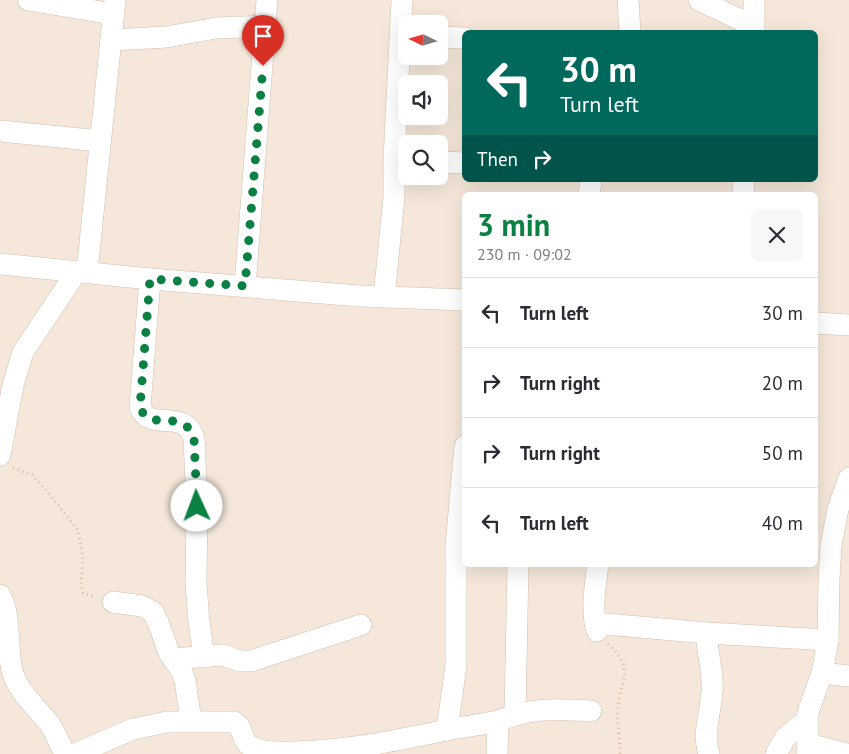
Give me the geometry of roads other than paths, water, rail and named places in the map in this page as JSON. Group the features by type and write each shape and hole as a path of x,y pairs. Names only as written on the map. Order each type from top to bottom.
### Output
{"street":[{"path":"2,454 13,385 23,352 82,272 100,142 114,7 28,0"},
{"path":"245,286 267,0"},
{"path":"402,0 403,15"},
{"path":"628,0 630,30"},
{"path":"699,0 753,29 754,0"},
{"path":"111,40 167,37 216,28 266,26"},
{"path":"448,37 462,38"},
{"path":"401,135 403,65"},
{"path":"0,131 100,142"},
{"path":"448,162 462,163"},
{"path":"384,297 398,172"},
{"path":"0,264 150,279 384,297 462,300"},
{"path":"150,279 140,407 142,414 147,418 184,423 191,429 194,438 197,506 196,583 204,656"},
{"path":"818,323 849,325"},
{"path":"847,754 808,749 807,720 822,673 828,640 831,544 838,509 849,478"},
{"path":"447,730 456,664 462,523"},
{"path":"497,754 507,718 518,567"},
{"path":"598,567 596,627 828,640"},
{"path":"0,594 6,617 12,671 21,691 50,725 65,754"},
{"path":"113,602 142,606 153,612 173,659 185,680 191,721"},
{"path":"173,659 222,655 240,661 251,661 361,625"},
{"path":"707,633 712,679 708,718 709,754"},
{"path":"822,673 849,676"},
{"path":"75,754 133,729 167,722 234,722 240,728 242,737 253,748 273,752 308,752 372,745 545,710 591,711"},
{"path":"776,754 785,738 807,720"}]}
